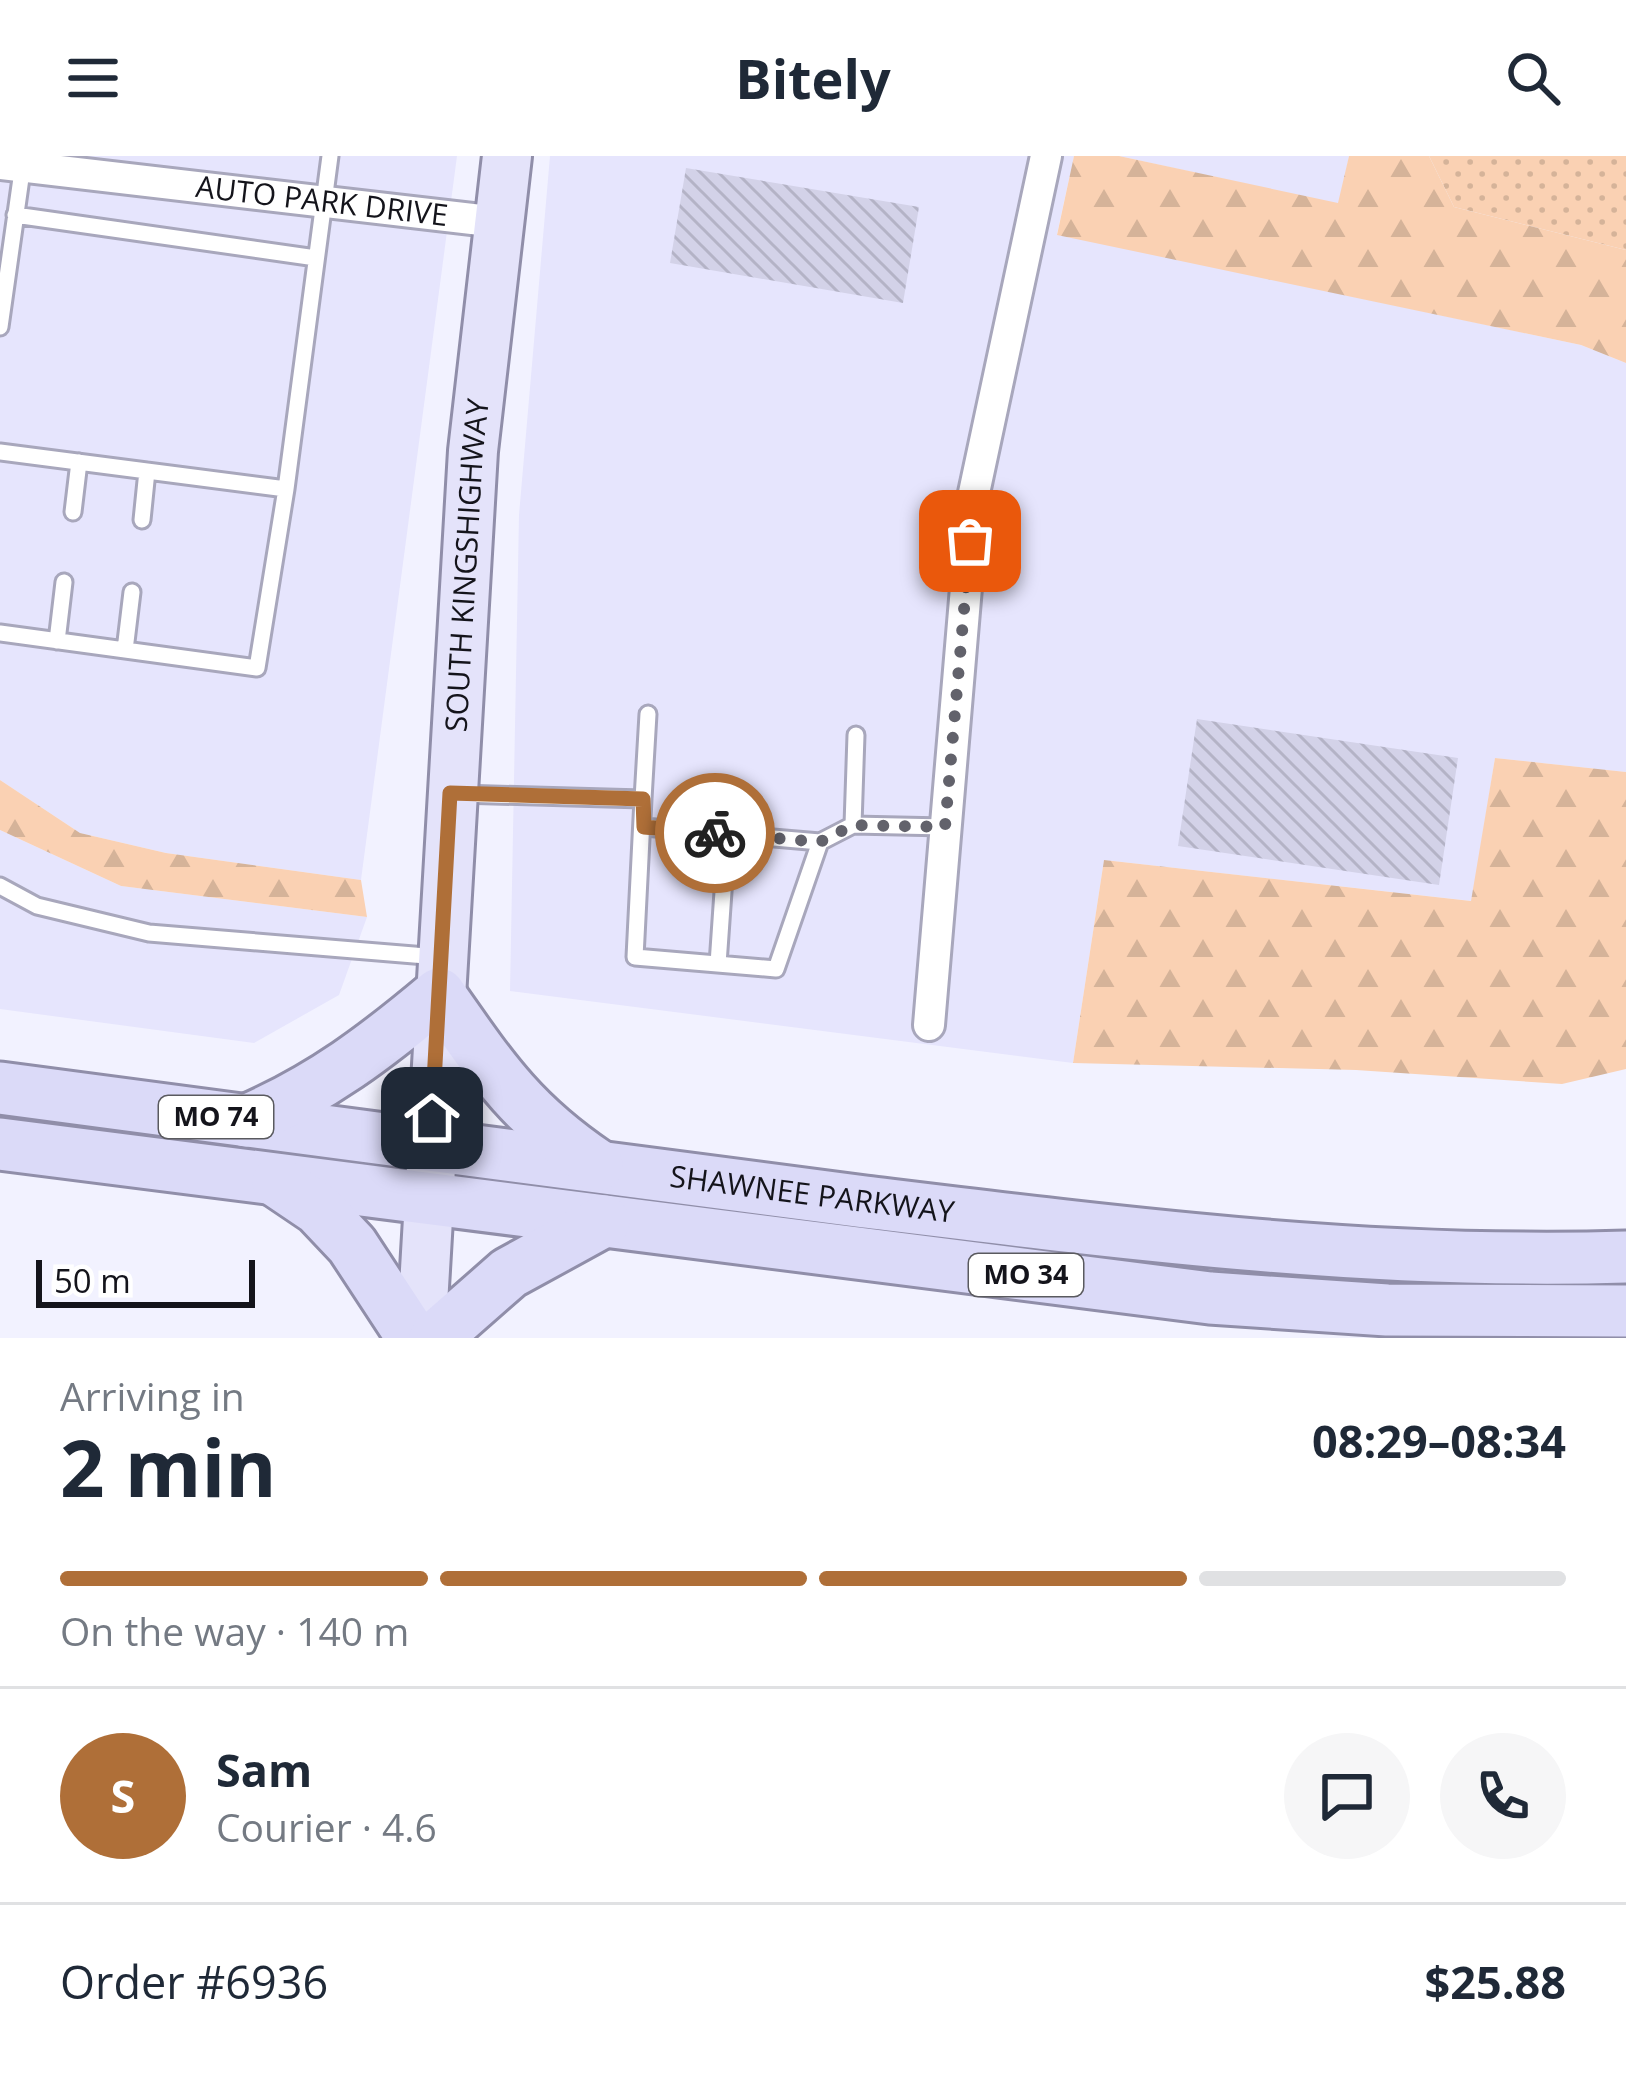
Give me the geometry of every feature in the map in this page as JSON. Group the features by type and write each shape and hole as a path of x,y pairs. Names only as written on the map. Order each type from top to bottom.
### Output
{"highway":[{"path":"246,1121 346,1070 440,976"},
{"name":"MO 34","path":"440,976 512,1097 554,1136 602,1168"},
{"name":"SHAWNEE PARKWAY","path":"0,1088 431,1147 1222,1244 1377,1256 1626,1257"},
{"name":"SHAWNEE PARKWAY","path":"0,1144 1210,1298 1387,1310 1626,1311"},
{"path":"272,1179 318,1209 352,1245 417,1338"},
{"path":"435,1338 508,1273 604,1221"}],"main road":[{"name":"SOUTH KINGSHIGHWAY","path":"417,1338 472,451 507,156"}],"street":[{"path":"928,1025 974,493 1046,156"},
{"name":"AUTO PARK DRIVE","path":"15,162 498,222"}],"lane":[{"path":"0,633 257,668 286,489 329,156"},
{"path":"0,327 16,215 15,162"},
{"path":"16,215 316,258"},
{"path":"0,452 286,489"},
{"path":"73,512 79,462"},
{"path":"142,520 147,471"},
{"path":"57,641 64,582"},
{"path":"125,650 132,592"},
{"path":"647,714 635,957 776,969 820,842"},
{"path":"853,825 856,735"},
{"path":"450,793 643,799"},
{"path":"644,827 820,842 853,825 945,827"},
{"path":"718,964 727,834"},
{"path":"0,886 37,906 149,932 440,976"}],"shaded area":[{"path":"0,156 457,156 361,880 166,853 80,833 0,780"},
{"path":"550,156 1074,156 1057,234 1581,345 1626,363 1626,772 1495,758 1472,901 1104,860 1073,1063 510,991 519,515"},
{"path":"1119,156 1349,156 1339,204"},
{"path":"0,830 121,886 367,917 339,995 254,1043 0,1009"}],"green space":[{"path":"1074,156 1119,156 1338,203 1349,156 1429,156 1454,207 1626,250 1626,363 1581,345 1057,235"},
{"path":"1429,156 1626,156 1626,250 1454,207"},
{"path":"1495,758 1626,772 1626,1069 1562,1084 1356,1070 1073,1063 1104,860 1471,901"},
{"path":"0,780 80,833 166,853 361,880 367,917 121,886 0,830"}],"building":[{"path":"686,168 919,207 903,303 670,263"},
{"path":"1197,719 1458,758 1439,885 1178,846"}],"way so far":[{"path":"715,833 820,842 853,825 945,827 970,541"}],"route":[{"path":"432,1118 450,793 643,799 644,827 715,833"}]}
